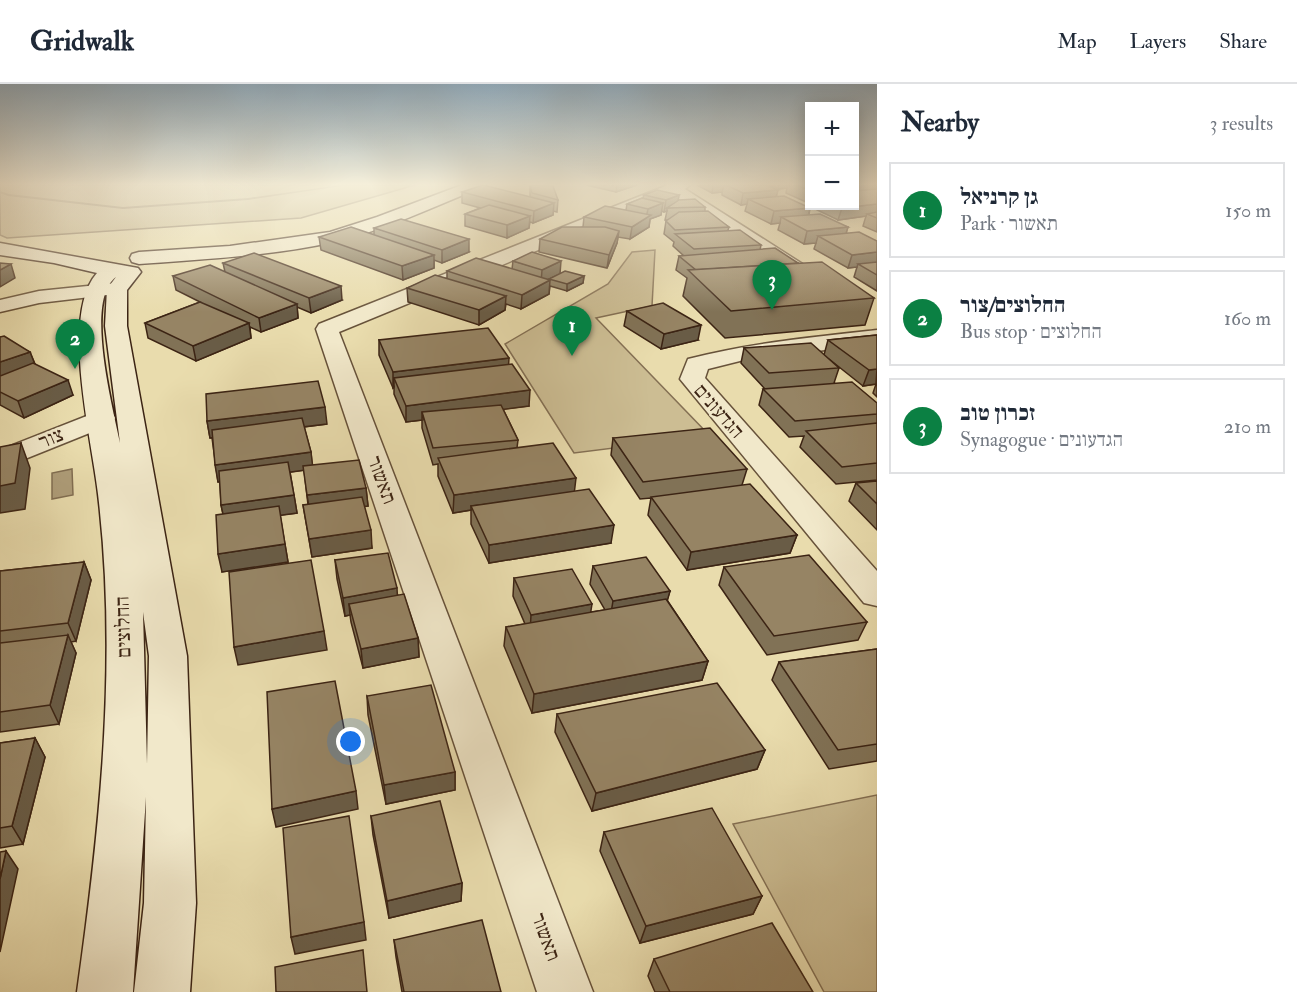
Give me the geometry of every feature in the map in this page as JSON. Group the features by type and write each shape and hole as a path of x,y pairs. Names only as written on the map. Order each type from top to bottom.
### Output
{"street":[{"path":"0,306 124,272 230,252 332,237 363,227"},
{"name":"תאשור","path":"566,992 327,330 577,227"},
{"path":"734,227 819,283"},
{"path":"0,249 54,257 124,272"},
{"name":"החלוצים","path":"105,992 123,784 125,657 118,508 91,343 90,314 124,272"},
{"name":"החלוצים","path":"124,272 116,326 168,656 170,903 162,992"},
{"name":"הגדעונים","path":"877,337 748,352 697,364 692,380 877,594"},
{"name":"צור","path":"0,460 102,418"}],"shaded area":[{"path":"0,227 163,227 7,238 0,235"},
{"path":"655,250 652,306 596,318 710,436 574,453 505,344 608,284 632,252"},
{"path":"72,469 73,495 52,499 52,473"},
{"path":"877,795 877,992 824,992 733,824"}],"building":[{"path":"352,227 434,255 402,266 319,237"},
{"path":"429,227 469,239 442,250 374,228"},
{"path":"561,227 606,227 619,231 609,255 540,239"},
{"path":"672,227 722,227 675,230"},
{"path":"800,227 844,227 807,231"},
{"path":"740,230 761,245 694,249 675,234"},
{"path":"859,232 877,241 877,252 852,255 818,236"},
{"path":"775,248 798,263 696,270 679,256"},
{"path":"532,252 561,261 542,270 513,261"},
{"path":"254,253 341,286 309,298 223,263"},
{"path":"476,258 550,280 522,295 447,271"},
{"path":"822,262 874,298 731,311 688,270"},
{"path":"877,262 877,275 858,264"},
{"path":"0,263 11,264 0,270"},
{"path":"210,265 297,304 259,318 173,276"},
{"path":"565,271 584,276 567,284 549,279"},
{"path":"435,275 506,296 479,310 407,288"},
{"path":"200,302 249,323 193,346 145,323"},
{"path":"663,303 701,325 664,334 627,311"},
{"path":"488,328 509,358 393,372 379,340"},
{"path":"877,335 877,369 869,370 828,340"},
{"path":"4,336 30,352 0,362 0,337"},
{"path":"811,343 839,368 769,373 744,348"},
{"path":"33,363 68,380 18,401 0,392 0,376"},
{"path":"512,364 530,390 406,406 394,378"},
{"path":"318,381 325,407 207,421 206,394"},
{"path":"852,382 877,403 877,414 795,421 763,389"},
{"path":"501,405 518,440 433,448 422,412"},
{"path":"302,418 311,452 215,465 212,430"},
{"path":"877,423 877,463 842,467 806,431"},
{"path":"710,428 747,469 643,482 613,438"},
{"path":"21,443 15,483 0,486 0,447"},
{"path":"553,443 576,478 454,495 438,458"},
{"path":"359,460 366,488 307,495 303,466"},
{"path":"288,462 294,495 221,505 219,471"},
{"path":"877,481 877,504 856,483"},
{"path":"750,484 797,535 691,552 651,497"},
{"path":"589,489 614,525 489,545 471,506"},
{"path":"362,497 371,530 309,539 303,505"},
{"path":"279,506 285,544 218,554 216,515"},
{"path":"388,553 397,588 343,598 335,560"},
{"path":"809,555 867,622 774,636 724,567"},
{"path":"646,557 670,591 613,601 593,566"},
{"path":"311,560 324,631 234,647 229,572"},
{"path":"84,562 68,623 0,631 0,571"},
{"path":"572,569 592,604 531,615 514,578"},
{"path":"404,594 418,638 361,649 349,604"},
{"path":"666,599 708,661 534,694 506,627"},
{"path":"68,635 50,705 0,712 0,643"},
{"path":"877,649 877,744 838,750 779,662"},
{"path":"335,681 356,791 272,809 267,692"},
{"path":"717,683 765,750 596,793 557,714"},
{"path":"431,685 455,772 384,785 367,696"},
{"path":"35,738 12,826 0,828 0,743"},
{"path":"440,801 462,883 387,901 371,816"},
{"path":"712,808 762,896 646,926 604,832"},
{"path":"349,816 364,922 291,937 283,828"},
{"path":"6,851 0,879 0,852"},
{"path":"482,920 501,992 404,992 394,940"},
{"path":"772,923 813,992 670,992 654,959"},
{"path":"363,950 367,992 276,992 275,967"}],"place":[{"name":"זכרון טוב","path":"772,310"},
{"name":"גן קרניאל","path":"572,356"},
{"name":"החלוצים/צור","path":"75,369"}]}
